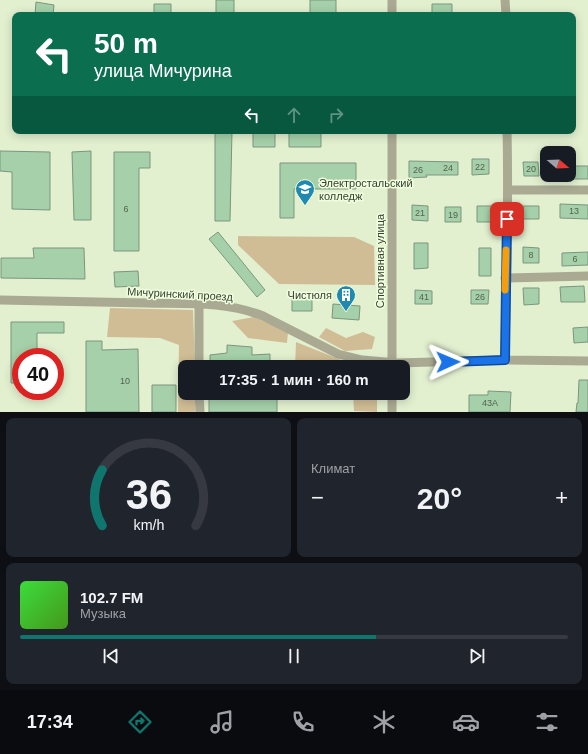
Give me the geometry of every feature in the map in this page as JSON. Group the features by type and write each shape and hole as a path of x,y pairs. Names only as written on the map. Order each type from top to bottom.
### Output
{"street":[{"path":"392,0 392,12"},
{"path":"505,0 506,12"},
{"name":"Спортивная улица","path":"392,134 392,360"},
{"path":"505,360 505,278 508,190 507,134"},
{"path":"508,190 588,190"},
{"path":"505,278 588,276"},
{"name":"Мичуринский проезд","path":"0,300 199,304 237,308 263,316 338,354 362,360"},
{"path":"199,304 199,360"},
{"name":"Мичуринский проезд","path":"410,364 505,360 588,361"},
{"path":"199,400 200,412"},
{"path":"392,400 392,412"}],"shaded area":[{"path":"238,236 354,237 374,246 375,285 279,284 238,245"},
{"path":"110,308 193,310 195,360 179,360 179,345 160,338 107,337"},
{"path":"254,317 288,332 287,343 248,338 232,321"},
{"path":"326,328 346,338 363,332 375,337 372,349 345,351 319,337"},
{"path":"296,342 341,360 295,360"},
{"path":"178,400 195,400 195,412 178,412"},
{"path":"353,400 377,400 377,412 354,411"}],"building":[{"path":"216,0 234,0 234,12 216,12"},
{"path":"310,0 336,0 336,12 310,12"},
{"path":"36,2 54,5 53,12 35,12"},
{"path":"154,4 171,4 171,12 154,12"},
{"path":"432,4 452,4 452,12 432,12"},
{"path":"215,134 232,134 230,221 215,221"},
{"path":"253,134 275,134 275,147 253,147"},
{"path":"289,134 321,134 321,147 289,147"},
{"path":"0,151 50,152 50,210 12,209 12,172 0,171"},
{"path":"91,151 91,220 74,220 72,152"},
{"path":"114,152 150,152 150,168 139,168 139,251 114,251"},
{"path":"472,159 489,159 489,174 472,175"},
{"path":"409,161 458,162 458,175 426,175 427,177 409,178"},
{"path":"523,162 538,162 539,176 524,176"},
{"path":"280,163 356,163 356,189 294,189 294,218 280,218"},
{"path":"576,166 588,166 588,179 576,179"},
{"path":"560,204 588,205 588,219 560,218"},
{"path":"412,205 428,206 428,221 412,220"},
{"path":"477,206 492,206 492,222 477,222"},
{"path":"523,206 539,206 539,219 523,219"},
{"path":"445,207 461,207 461,222 445,222"},
{"path":"218,232 265,290 257,297 209,239"},
{"path":"414,243 428,243 428,268 414,269"},
{"path":"523,247 539,248 539,263 523,263"},
{"path":"33,248 84,248 85,279 1,278 1,258 34,258"},
{"path":"479,248 491,248 491,276 479,276"},
{"path":"588,252 588,265 562,266 562,253"},
{"path":"138,271 139,286 115,287 114,272"},
{"path":"584,286 585,302 561,302 560,287"},
{"path":"523,288 539,288 539,304 524,305"},
{"path":"415,290 432,291 432,304 415,304"},
{"path":"471,290 489,290 488,304 471,304"},
{"path":"292,296 312,296 312,311 292,311"},
{"name":"Чистюля","path":"333,304 360,306 359,320 332,318"},
{"path":"11,322 64,322 64,333 37,333 37,348 12,348 11,383"},
{"path":"588,327 588,342 574,343 573,328"},
{"path":"86,341 102,341 102,350 138,349 139,412 86,412"},
{"path":"227,345 252,347 252,355 270,354 270,360 210,360 210,355 227,353"},
{"path":"579,380 588,380 588,412 576,412"},
{"path":"152,385 176,385 176,412 152,412"},
{"path":"488,391 511,392 510,412 469,412 469,395 488,395"},
{"path":"209,400 277,400 277,412 209,412"}],"slow traffic":[{"path":"505,290 506,250"}],"place":[{"name":"Электростальский колледж","path":"305,206"},
{"name":"Чистюля","path":"346,312"}],"route":[{"path":"448,362 505,360 507,219"}]}
